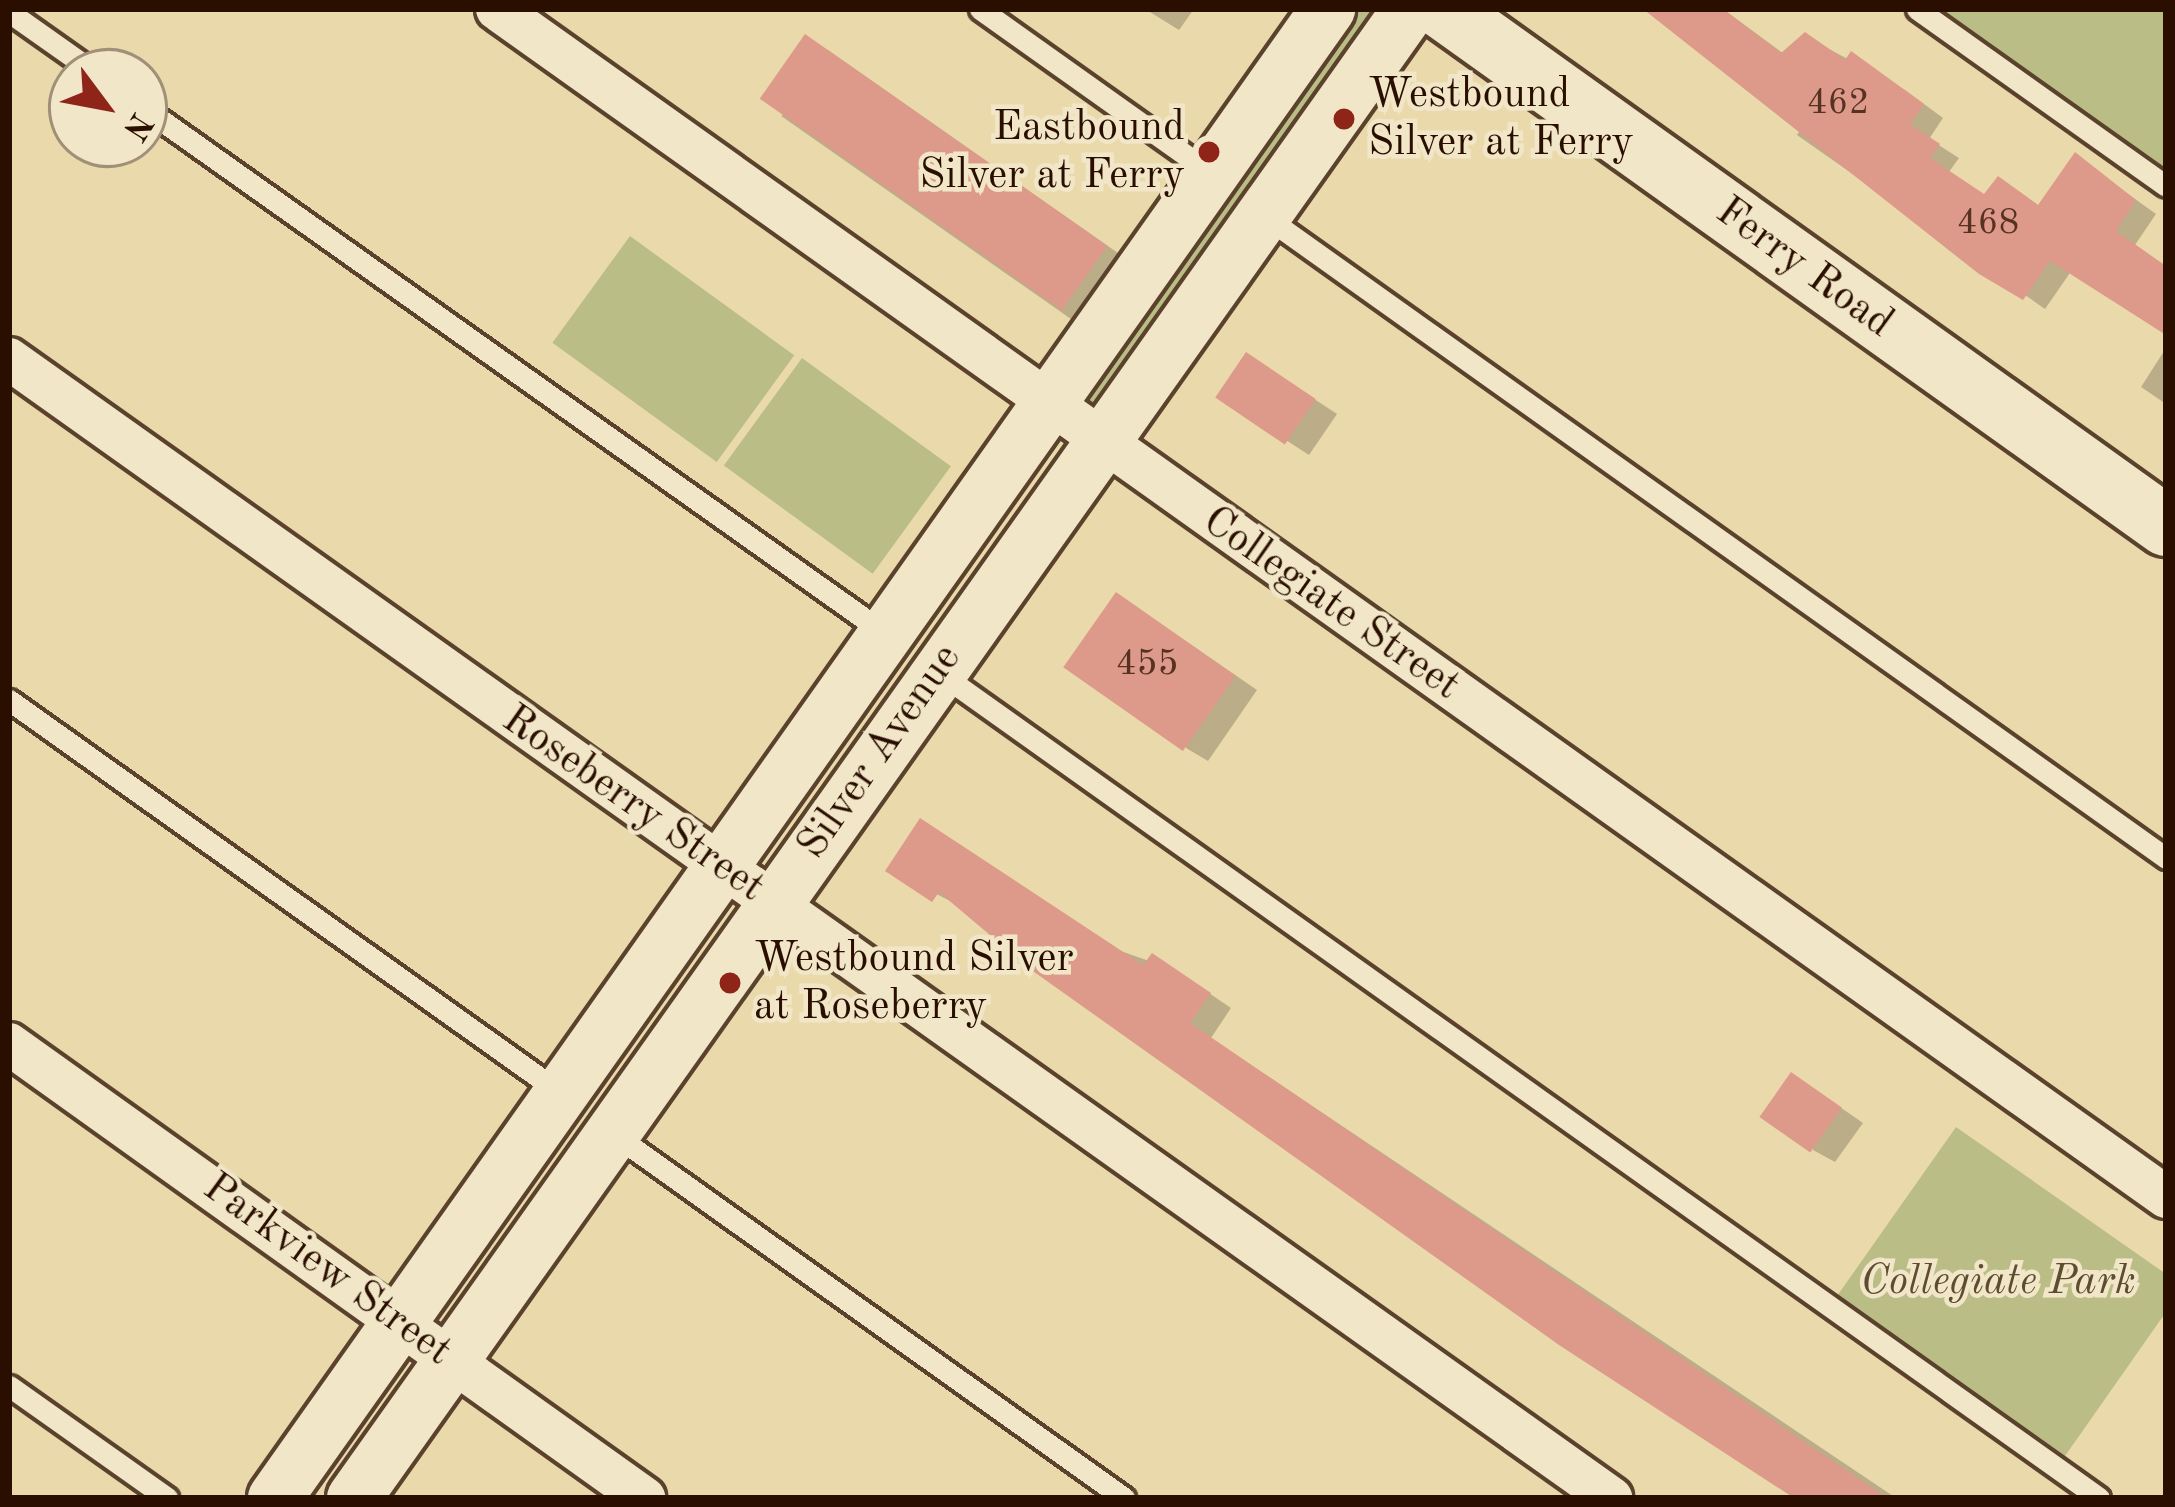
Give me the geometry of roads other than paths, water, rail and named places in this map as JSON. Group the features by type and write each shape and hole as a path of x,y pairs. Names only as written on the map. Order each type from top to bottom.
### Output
{"main road":[{"name":"Ferry Road","path":"1443,9 2166,526"}],"street":[{"name":"Collegiate Street","path":"497,9 2166,1197"},
{"name":"Silver Avenue","path":"275,1498 1328,9"},
{"name":"Silver Avenue","path":"354,1498 1100,439 1410,9"},
{"name":"Roseberry Street","path":"9,359 1610,1498"},
{"name":"Parkview Street","path":"9,1044 644,1498"}],"lane":[{"path":"980,9 1212,173"},
{"path":"1917,9 2166,186"},
{"path":"9,12 60,48"},
{"path":"168,125 886,634"},
{"path":"1262,215 2166,858"},
{"path":"937,670 2099,1498"},
{"path":"9,700 562,1094"},
{"path":"611,1133 1124,1498"},
{"path":"9,1386 167,1498"}],"place":[{"name":"Westbound Silver at Ferry","path":"1344,119"},
{"name":"Eastbound Silver at Ferry","path":"1209,152"},
{"name":"Westbound Silver at Roseberry","path":"730,983"}],"park label":[{"name":"Collegiate Park","path":"1998,1282"}]}
